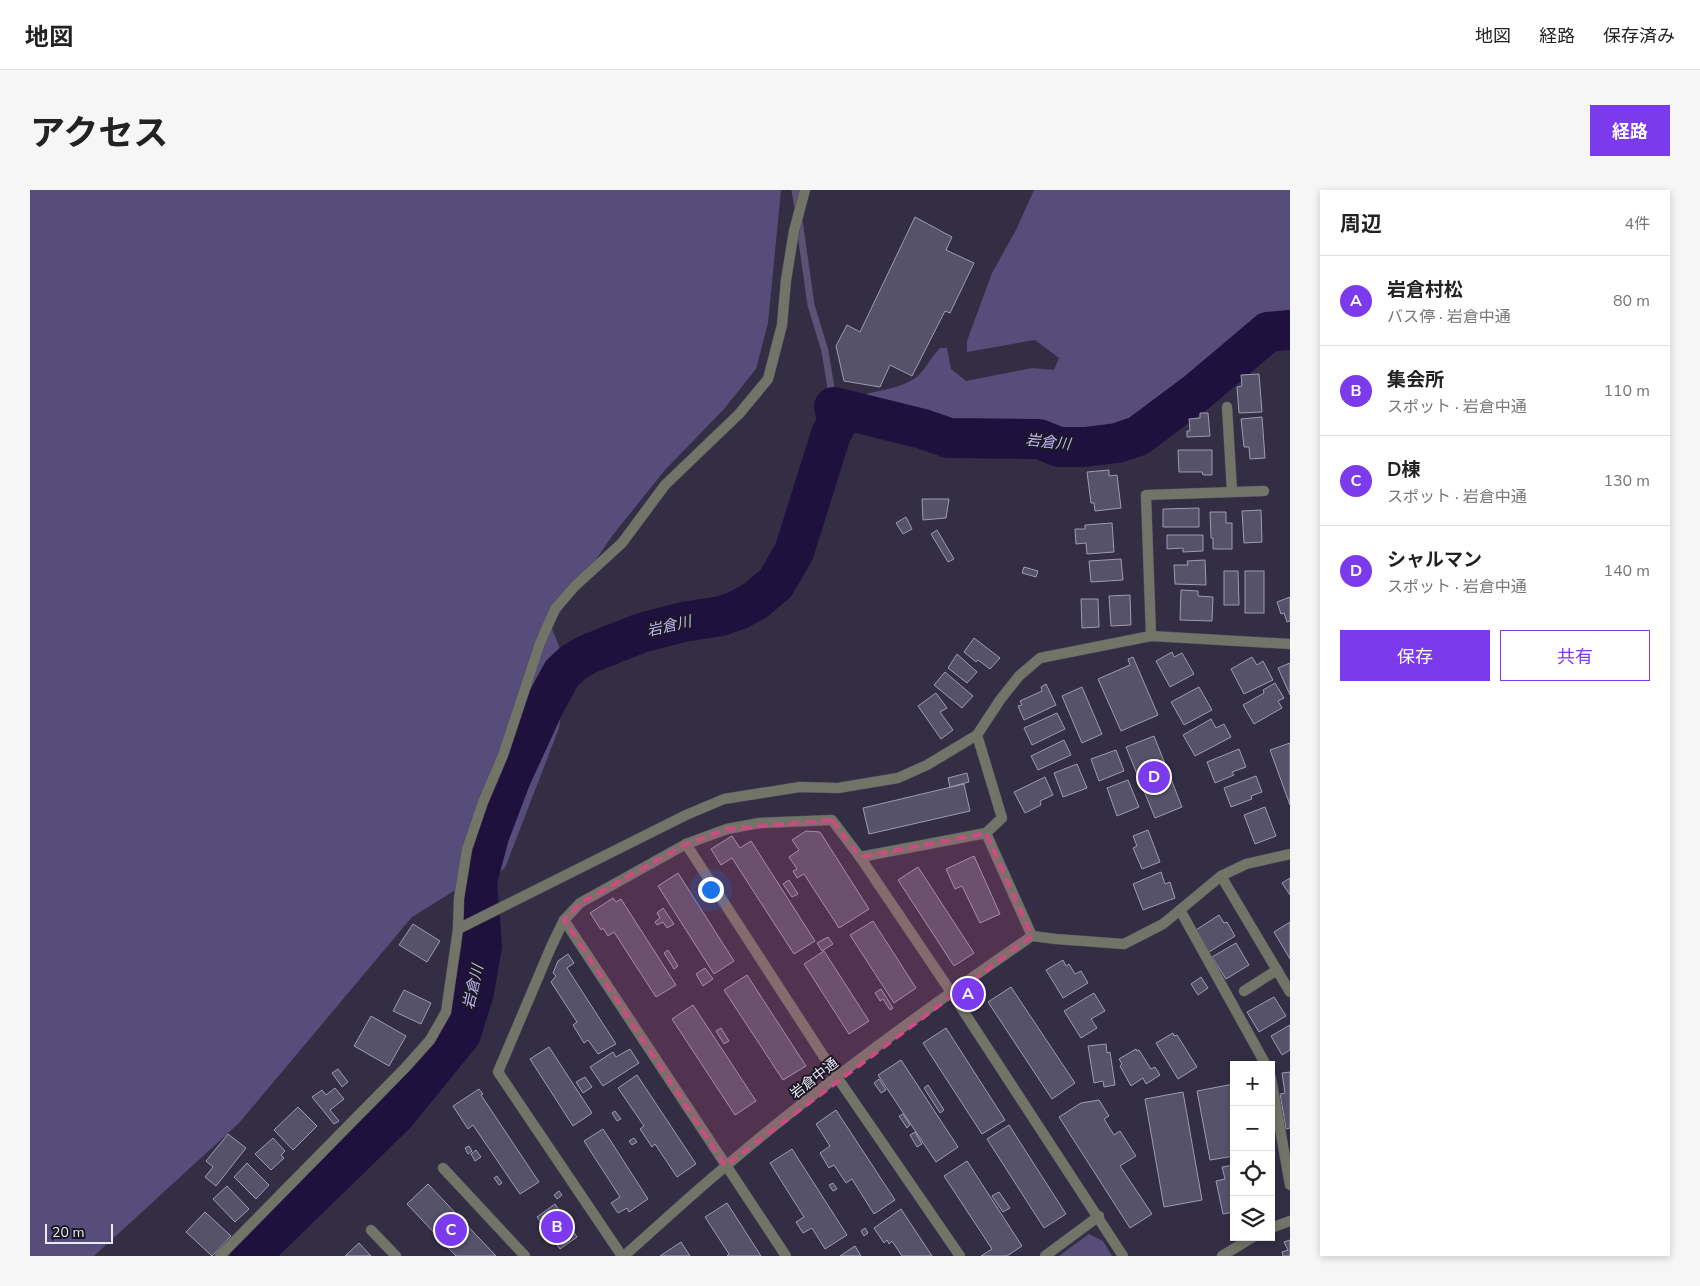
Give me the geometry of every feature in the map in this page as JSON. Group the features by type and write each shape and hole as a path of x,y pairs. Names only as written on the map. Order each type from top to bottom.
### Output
{"street":[{"path":"220,1256 430,1040 446,1012 458,929 459,898 467,849 483,802 503,755 540,643 555,608 575,586 622,543 665,485 739,414 768,379 782,325 786,280 794,231 805,190"},
{"path":"1227,407 1232,491"},
{"path":"1151,636 1146,495 1264,491"},
{"path":"458,929 686,815 724,799 800,788 838,788 898,778 926,765 977,735 1000,700 1019,676 1040,658 1151,636 1290,644"},
{"path":"860,857 986,833 1002,818 977,735"},
{"path":"623,1256 498,1072 550,947 564,920 580,903 686,844 727,829 759,823 832,820 860,857 951,992 1124,1256"},
{"path":"986,833 1032,936 1056,940 1124,944 1163,924 1221,876 1246,864 1290,854"},
{"path":"686,844 837,1077 960,1256"},
{"path":"1221,876 1290,992"},
{"path":"1180,910 1264,1061"},
{"path":"564,920 786,1256"},
{"name":"岩倉中通","path":"623,1256 726,1166 837,1077 951,992 1032,936"},
{"path":"1244,990 1277,970"},
{"path":"1275,1101 1290,1185"},
{"path":"443,1168 525,1256"},
{"path":"1045,1256 1098,1216"},
{"path":"1275,1227 1290,1221"},
{"path":"371,1230 396,1256"},
{"path":"1222,1256 1246,1241"}],"highlighted area":[{"path":"832,820 860,857 986,833 1032,936 725,1166 564,920 580,903 686,844 727,829"}],"shaded area":[{"path":"30,190 781,190 768,323 756,369 724,409 665,470 612,536 551,626 567,666 559,728 505,868 485,883 457,889 412,917 239,1123 94,1256 30,1256"},
{"path":"1034,190 1290,190 1290,338 1262,347 1234,364 1183,406 1121,440 1087,444 1052,438 931,442 896,430 876,415 867,403 866,394 893,388 913,380 921,373 940,348 947,348 951,369 966,381 1032,368 1054,370 1059,358 1035,340 967,352 967,341 992,273 1016,230"},
{"path":"1089,1234 1103,1241 1112,1256 1059,1256"}],"building":[{"path":"915,217 952,237 946,250 974,263 950,313 945,311 912,376 890,365 880,387 844,381 836,346 847,325 860,332"},
{"path":"1259,374 1262,412 1239,413 1237,387 1242,386 1241,375"},
{"path":"1200,413 1208,413 1210,436 1187,437 1187,431 1190,431 1189,419 1200,418"},
{"path":"1262,417 1265,458 1250,459 1249,447 1244,447 1241,419"},
{"path":"1178,450 1212,450 1212,475 1203,475 1202,472 1179,472"},
{"path":"1109,470 1109,476 1117,475 1121,508 1095,511 1094,503 1091,503 1087,472"},
{"path":"922,499 949,499 946,518 923,520"},
{"path":"1199,508 1199,527 1163,527 1163,509"},
{"path":"1261,510 1262,542 1244,543 1242,511"},
{"path":"1210,512 1226,512 1226,523 1232,523 1232,549 1213,549"},
{"path":"906,517 912,529 903,534 896,523"},
{"path":"1112,523 1114,552 1087,554 1086,543 1076,544 1075,529 1085,529 1085,525"},
{"path":"937,530 954,559 948,562 931,534"},
{"path":"1167,535 1203,535 1203,551 1183,552 1183,548 1167,549"},
{"path":"1121,559 1123,580 1091,582 1089,561"},
{"path":"1205,560 1206,585 1175,584 1174,565 1188,565 1187,561"},
{"path":"1024,567 1038,571 1036,577 1022,573"},
{"path":"1224,571 1238,571 1239,605 1224,605"},
{"path":"1245,571 1264,571 1264,613 1245,613"},
{"path":"1181,590 1198,591 1198,596 1213,597 1212,621 1180,620"},
{"path":"1130,595 1131,625 1111,626 1109,596"},
{"path":"1290,597 1290,621 1287,622 1284,613 1281,614 1277,602"},
{"path":"1081,599 1098,599 1099,627 1082,628"},
{"path":"974,638 1000,658 990,669 978,660 976,662 964,652"},
{"path":"1172,652 1174,657 1182,653 1194,674 1170,687 1156,661"},
{"path":"957,654 977,672 967,683 948,668"},
{"path":"1133,657 1158,715 1121,731 1098,679 1130,665 1128,659"},
{"path":"1252,657 1257,665 1263,661 1273,680 1244,694 1231,669"},
{"path":"1290,663 1290,695 1278,668"},
{"path":"945,672 973,696 962,708 934,685"},
{"path":"1275,683 1284,698 1278,701 1282,708 1254,724 1243,705 1264,693 1263,690"},
{"path":"1046,684 1056,705 1024,720 1018,706 1022,705 1020,701 1042,691 1041,687"},
{"path":"1082,687 1102,734 1082,743 1062,696"},
{"path":"1199,687 1212,710 1184,725 1171,702"},
{"path":"936,693 947,708 940,712 953,730 941,739 918,706"},
{"path":"1057,713 1065,729 1032,745 1024,728"},
{"path":"1211,719 1216,728 1224,724 1231,737 1195,756 1183,735"},
{"path":"1154,736 1182,807 1155,818 1126,747"},
{"path":"1064,740 1071,755 1038,770 1031,756"},
{"path":"1290,743 1290,805 1270,750"},
{"path":"1239,749 1246,767 1232,772 1234,775 1215,783 1207,762"},
{"path":"1116,750 1124,771 1099,781 1091,759"},
{"path":"1077,764 1087,788 1063,797 1054,773"},
{"path":"967,773 969,782 950,787 948,778"},
{"path":"1256,776 1262,792 1251,796 1252,799 1231,807 1224,788"},
{"path":"1045,777 1053,795 1040,801 1041,805 1025,813 1014,792"},
{"path":"1128,780 1139,807 1117,816 1107,788"},
{"path":"964,784 970,811 869,834 863,808"},
{"path":"1265,807 1276,836 1255,844 1244,815"},
{"path":"1148,830 1160,862 1142,869 1133,848 1137,846 1133,836"},
{"path":"806,831 820,832 869,909 839,928 804,874 797,878 793,871 797,869 789,857 799,850 792,840"},
{"path":"732,836 740,848 751,841 815,941 794,954 732,858 721,865 711,849"},
{"path":"974,856 1000,914 980,923 962,886 955,889 946,869"},
{"path":"918,867 974,953 954,966 898,880"},
{"path":"1161,872 1165,884 1170,882 1175,898 1143,910 1133,884"},
{"path":"678,873 734,961 714,974 658,886"},
{"path":"1290,878 1290,895 1282,883"},
{"path":"789,880 798,894 792,897 783,884"},
{"path":"613,898 616,902 621,899 676,985 656,997 614,932 608,936 603,928 601,930 590,913"},
{"path":"663,908 674,924 667,928 663,922 657,925 655,922 660,918 657,913"},
{"path":"1219,915 1224,923 1227,922 1235,936 1209,952 1196,930"},
{"path":"873,921 916,988 894,1003 850,935"},
{"path":"1290,922 1290,959 1274,932"},
{"path":"413,924 440,941 427,962 399,945"},
{"path":"828,937 833,944 822,951 817,943"},
{"path":"1236,943 1249,965 1226,979 1212,957"},
{"path":"668,950 678,966 674,969 664,953"},
{"path":"824,951 869,1021 849,1034 804,964"},
{"path":"568,954 574,963 567,968 616,1044 598,1054 588,1040 584,1043 573,1025 577,1022 551,982 556,976 553,973 558,961"},
{"path":"1063,960 1066,966 1069,964 1075,974 1081,971 1088,983 1063,998 1046,970"},
{"path":"705,968 713,979 703,986 696,974"},
{"path":"747,975 806,1066 783,1080 724,990"},
{"path":"1201,977 1208,988 1198,995 1191,984"},
{"path":"1011,987 1075,1083 1052,1099 988,1002"},
{"path":"881,989 893,1008 890,1010 883,999 880,1001 875,993"},
{"path":"404,990 431,1003 421,1024 393,1011"},
{"path":"1094,993 1105,1011 1091,1019 1097,1028 1081,1038 1064,1011"},
{"path":"1274,997 1286,1016 1259,1032 1247,1012"},
{"path":"693,1005 756,1101 735,1115 672,1019"},
{"path":"371,1016 406,1036 389,1066 354,1046"},
{"path":"1290,1025 1290,1050 1282,1055 1271,1036"},
{"path":"721,1028 729,1041 724,1044 716,1031"},
{"path":"946,1028 1005,1120 982,1134 923,1043"},
{"path":"1173,1033 1174,1036 1177,1035 1197,1067 1178,1079 1156,1043"},
{"path":"1106,1044 1107,1053 1110,1052 1115,1085 1104,1087 1103,1081 1094,1083 1088,1046"},
{"path":"549,1047 592,1113 573,1126 530,1059"},
{"path":"630,1049 639,1063 603,1086 590,1067 613,1052 616,1057"},
{"path":"1136,1049 1137,1051 1139,1050 1151,1069 1155,1067 1160,1075 1146,1084 1143,1078 1131,1086 1120,1066 1122,1064 1119,1059"},
{"path":"901,1060 958,1147 936,1162 878,1075"},
{"path":"338,1069 348,1082 342,1087 332,1073"},
{"path":"1290,1072 1290,1128 1286,1129 1280,1094 1285,1093 1282,1073"},
{"path":"637,1075 696,1164 677,1177 655,1144 652,1147 640,1129 644,1126 618,1088"},
{"path":"585,1077 592,1087 583,1093 576,1082"},
{"path":"879,1079 886,1090 881,1093 874,1083"},
{"path":"928,1085 944,1110 940,1113 924,1088"},
{"path":"1230,1085 1230,1157 1210,1160 1197,1091"},
{"path":"335,1088 344,1099 330,1110 339,1121 334,1124 312,1097 322,1090 326,1095"},
{"path":"479,1089 483,1094 481,1095 539,1182 520,1194 473,1125 468,1129 453,1106"},
{"path":"1183,1092 1202,1200 1164,1207 1145,1099"},
{"path":"1099,1100 1109,1116 1104,1119 1114,1135 1120,1131 1136,1156 1120,1166 1152,1214 1130,1228 1059,1117 1081,1103"},
{"path":"298,1107 317,1126 293,1150 274,1130"},
{"path":"836,1110 895,1200 874,1214 852,1179 846,1183 834,1165 829,1168 820,1153 830,1146 816,1124"},
{"path":"615,1111 621,1119 617,1121 612,1113"},
{"path":"903,1114 910,1125 907,1128 899,1116"},
{"path":"1009,1125 1066,1214 1044,1228 987,1139"},
{"path":"603,1129 648,1199 629,1212 627,1208 618,1213 611,1203 620,1197 584,1141"},
{"path":"915,1132 922,1144 917,1147 910,1135"},
{"path":"228,1134 246,1148 216,1186 205,1177 213,1167 206,1161"},
{"path":"273,1138 285,1151 281,1155 284,1158 271,1170 255,1154"},
{"path":"634,1138 637,1142 632,1145 629,1141"},
{"path":"469,1146 472,1151 468,1154 465,1148"},
{"path":"792,1149 847,1235 825,1249 812,1228 803,1233 796,1222 804,1217 770,1163"},
{"path":"476,1150 481,1157 475,1161 471,1154"},
{"path":"967,1161 1022,1246 1007,1256 981,1256 992,1249 944,1176"},
{"path":"247,1163 269,1185 256,1199 234,1177"},
{"path":"1230,1166 1230,1213 1223,1214 1216,1181 1225,1179 1222,1167"},
{"path":"497,1176 502,1183 499,1185 494,1178"},
{"path":"833,1183 837,1189 833,1191 829,1185"},
{"path":"428,1184 496,1256 456,1256 407,1204"},
{"path":"227,1186 249,1209 235,1222 213,1199"},
{"path":"559,1191 562,1195 557,1199 554,1195"},
{"path":"999,1192 1010,1208 1003,1212 992,1196"},
{"path":"727,1203 761,1256 727,1256 729,1254 705,1217"},
{"path":"555,1204 577,1237 560,1249 537,1217"},
{"path":"901,1209 932,1256 902,1256 892,1241 889,1244 887,1240 884,1243 874,1228"},
{"path":"205,1212 231,1236 212,1256 186,1232"},
{"path":"865,1228 868,1233 864,1236 861,1231"},
{"path":"1290,1240 1290,1256 1283,1256 1282,1252 1288,1250 1284,1242"},
{"path":"681,1242 690,1256 660,1256"},
{"path":"359,1243 371,1256 345,1256"},
{"path":"855,1246 861,1256 840,1256"}],"waterway":[{"path":"795,190 798,209"},
{"path":"799,220 811,305 825,351 834,407"},
{"name":"岩倉川","path":"250,1256 396,1114 461,1034 474,992 482,946 477,881 489,836 511,778 544,706 562,673 574,662 588,654 641,633 683,622 721,616 738,610 755,601 776,583 794,552 831,434 838,421 834,407 923,429 949,438 1039,439 1059,447 1085,447 1117,443 1138,436 1197,392 1268,332 1290,330"}],"place":[{"name":"シャルマン","path":"1154,777"},
{"name":"岩倉村松","path":"968,994"},
{"name":"集会所","path":"557,1227"},
{"name":"D棟","path":"451,1230"}]}
